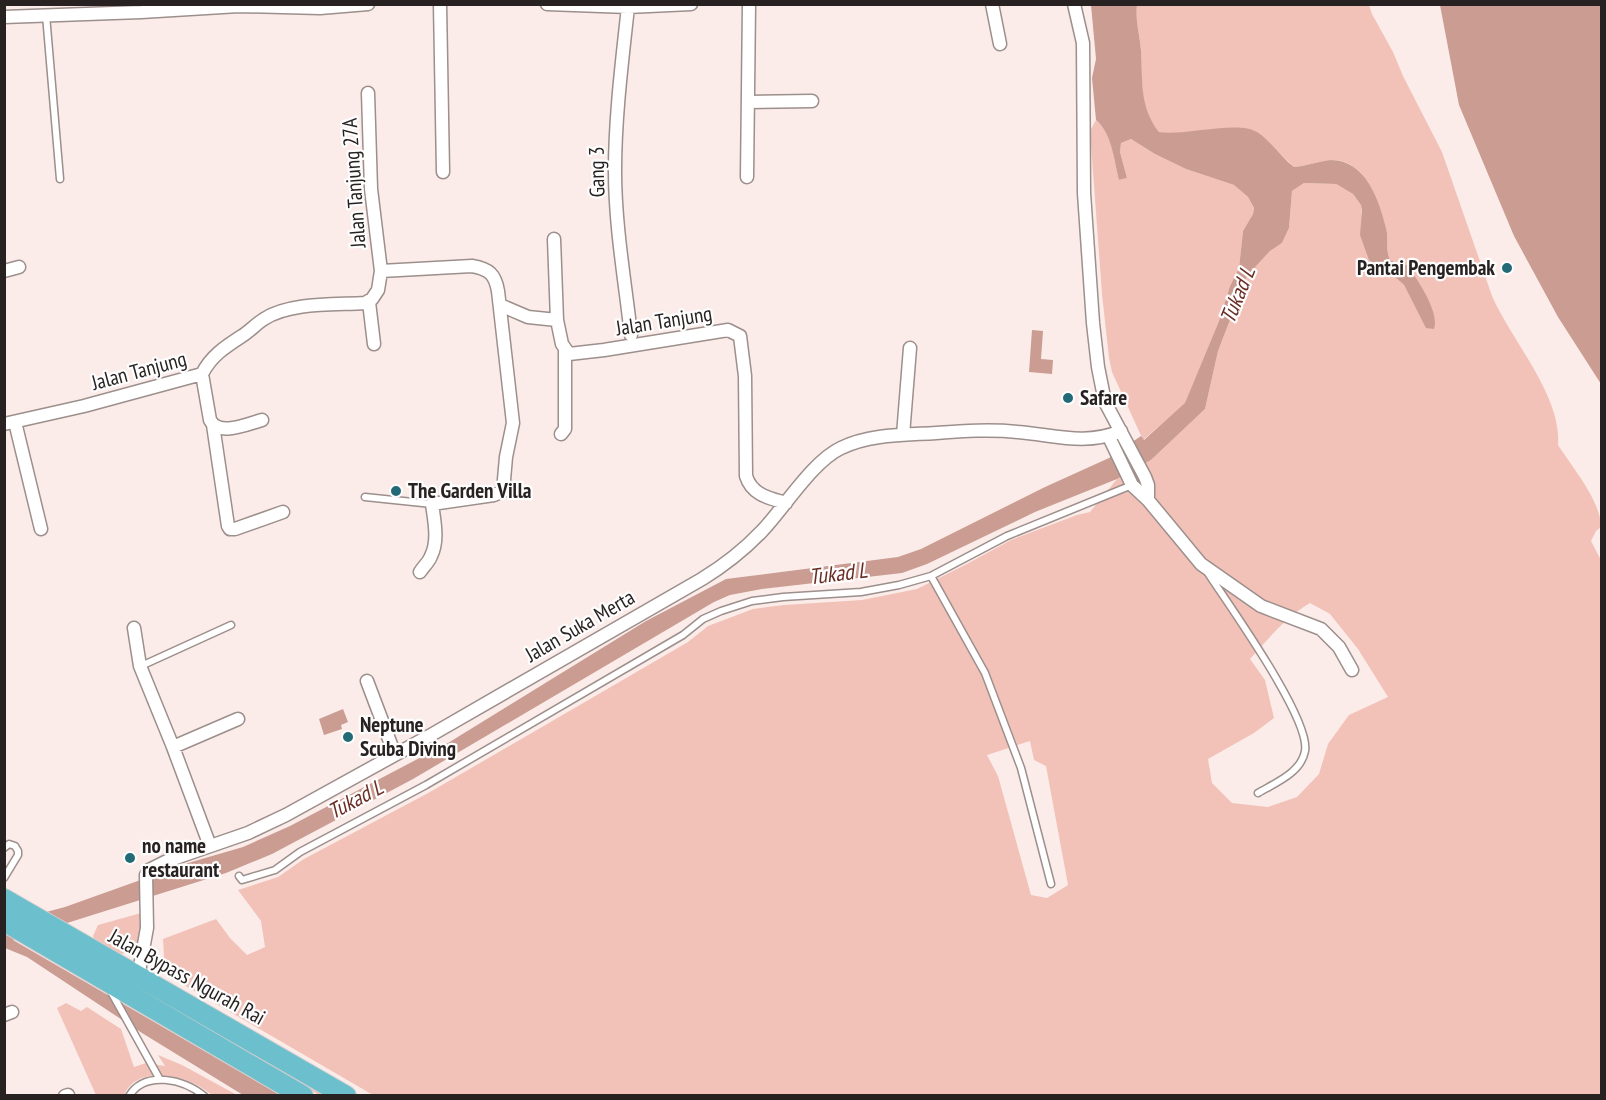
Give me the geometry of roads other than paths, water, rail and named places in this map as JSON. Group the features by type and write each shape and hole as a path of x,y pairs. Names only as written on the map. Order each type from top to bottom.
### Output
{"highway":[{"name":"Jalan Bypass Ngurah Rai","path":"5,900 89,960 107,984 303,1095"},
{"name":"Jalan Bypass Ngurah Rai","path":"4,921 89,960 138,977 346,1095"}],"street":[{"path":"4,17 140,8 239,5 320,8 368,4"},
{"path":"440,4 443,172"},
{"path":"547,4 628,8 691,4"},
{"path":"747,177 749,4"},
{"path":"992,4 1000,44"},
{"path":"1074,4 1083,43 1084,193 1093,323 1105,402 1142,470 1148,485 1148,500"},
{"name":"Gang 3","path":"628,8 617,115 615,173 620,244 631,335"},
{"name":"Jalan Tanjung 27A","path":"368,93 371,189 381,271"},
{"path":"747,102 812,101"},
{"path":"554,239 557,320 565,350 565,429 561,434"},
{"path":"374,344 369,302 378,290 381,271 472,266 485,268 492,273 496,281 500,305 513,423 508,438 503,491 500,494 432,504 435,523 434,548 420,572"},
{"path":"4,270 19,267"},
{"name":"Jalan Tanjung","path":"10,423 84,406 202,374 218,352 265,318 279,312 313,305 369,302"},
{"path":"500,305 528,317 557,320"},
{"name":"Jalan Tanjung","path":"565,350 569,354 576,354 728,330 740,336 743,356 748,484 754,491 786,503"},
{"path":"903,435 910,348"},
{"path":"202,374 210,420 213,425 228,526 235,530 283,512"},
{"path":"213,425 223,429 262,420"},
{"path":"10,423 41,529"},
{"name":"Jalan Suka Merta","path":"138,977 146,944 146,875 149,870 167,861 248,833 286,815 719,569 748,545 812,472 840,448 866,440 903,435 986,430 1080,440 1124,436"},
{"path":"1109,437 1130,482 1148,500 1201,564 1262,606 1321,629 1339,647 1352,670"},
{"path":"134,628 140,666 210,846"},
{"path":"367,681 395,755"},
{"path":"173,747 238,718"}],"lane":[{"path":"46,14 60,178"},
{"path":"239,876 242,880 275,870 300,852 426,785 721,611 752,601 861,592 931,576 1007,536 1042,520 1087,505 1130,482"},
{"path":"365,497 432,504"},
{"path":"1201,564 1275,675 1305,738 1305,752 1297,766 1285,778 1258,793"},
{"path":"931,576 985,673 1020,768 1052,884"},
{"path":"140,666 231,625"},
{"path":"4,848 9,844 15,846 18,851 18,855 4,878"},
{"path":"107,984 159,1078"},
{"path":"129,1095 139,1084 159,1078 190,1087 204,1095"}],"water":[{"name":"Tukad L","path":"1091,5 1137,5 1143,93 1148,113 1159,132 1224,128 1248,129 1262,136 1294,167 1331,160 1343,162 1362,174 1375,194 1379,206 1387,232 1390,260 1407,265 1416,279 1431,305 1435,322 1434,329 1426,328 1404,285 1395,277 1384,273 1369,260 1360,235 1361,205 1353,194 1336,184 1304,183 1292,191 1289,228 1282,243 1270,251 1247,276 1218,351 1205,409 1151,460 1117,479 1035,512 927,564 902,573 762,589 730,595 714,602 413,779 272,854 226,873 13,940 280,1095 243,1095 142,1033 27,957 5,948 5,923 65,907 188,863 243,847 290,826 448,743 646,621 726,579 898,557 921,549 1109,458 1141,436 1144,440 1185,403 1239,268 1243,231 1254,208 1248,197 1234,185 1186,169 1131,139 1121,143 1120,152 1127,178 1119,180 1106,132 1096,120 1092,78 1096,59"},
{"path":"1440,5 1601,5 1601,384 1558,317 1514,236 1459,105"},
{"path":"1032,330 1043,331 1041,359 1053,360 1052,374 1029,372"},
{"path":"343,709 348,722 341,725 342,729 324,735 319,719"}],"place":[{"name":"Pantai Pengembak","path":"1507,268"},
{"name":"Safare","path":"1068,398"},
{"name":"The Garden Villa","path":"396,491"},
{"name":"Neptune Scuba Diving","path":"348,737"},
{"name":"no name restaurant","path":"130,858"}]}
